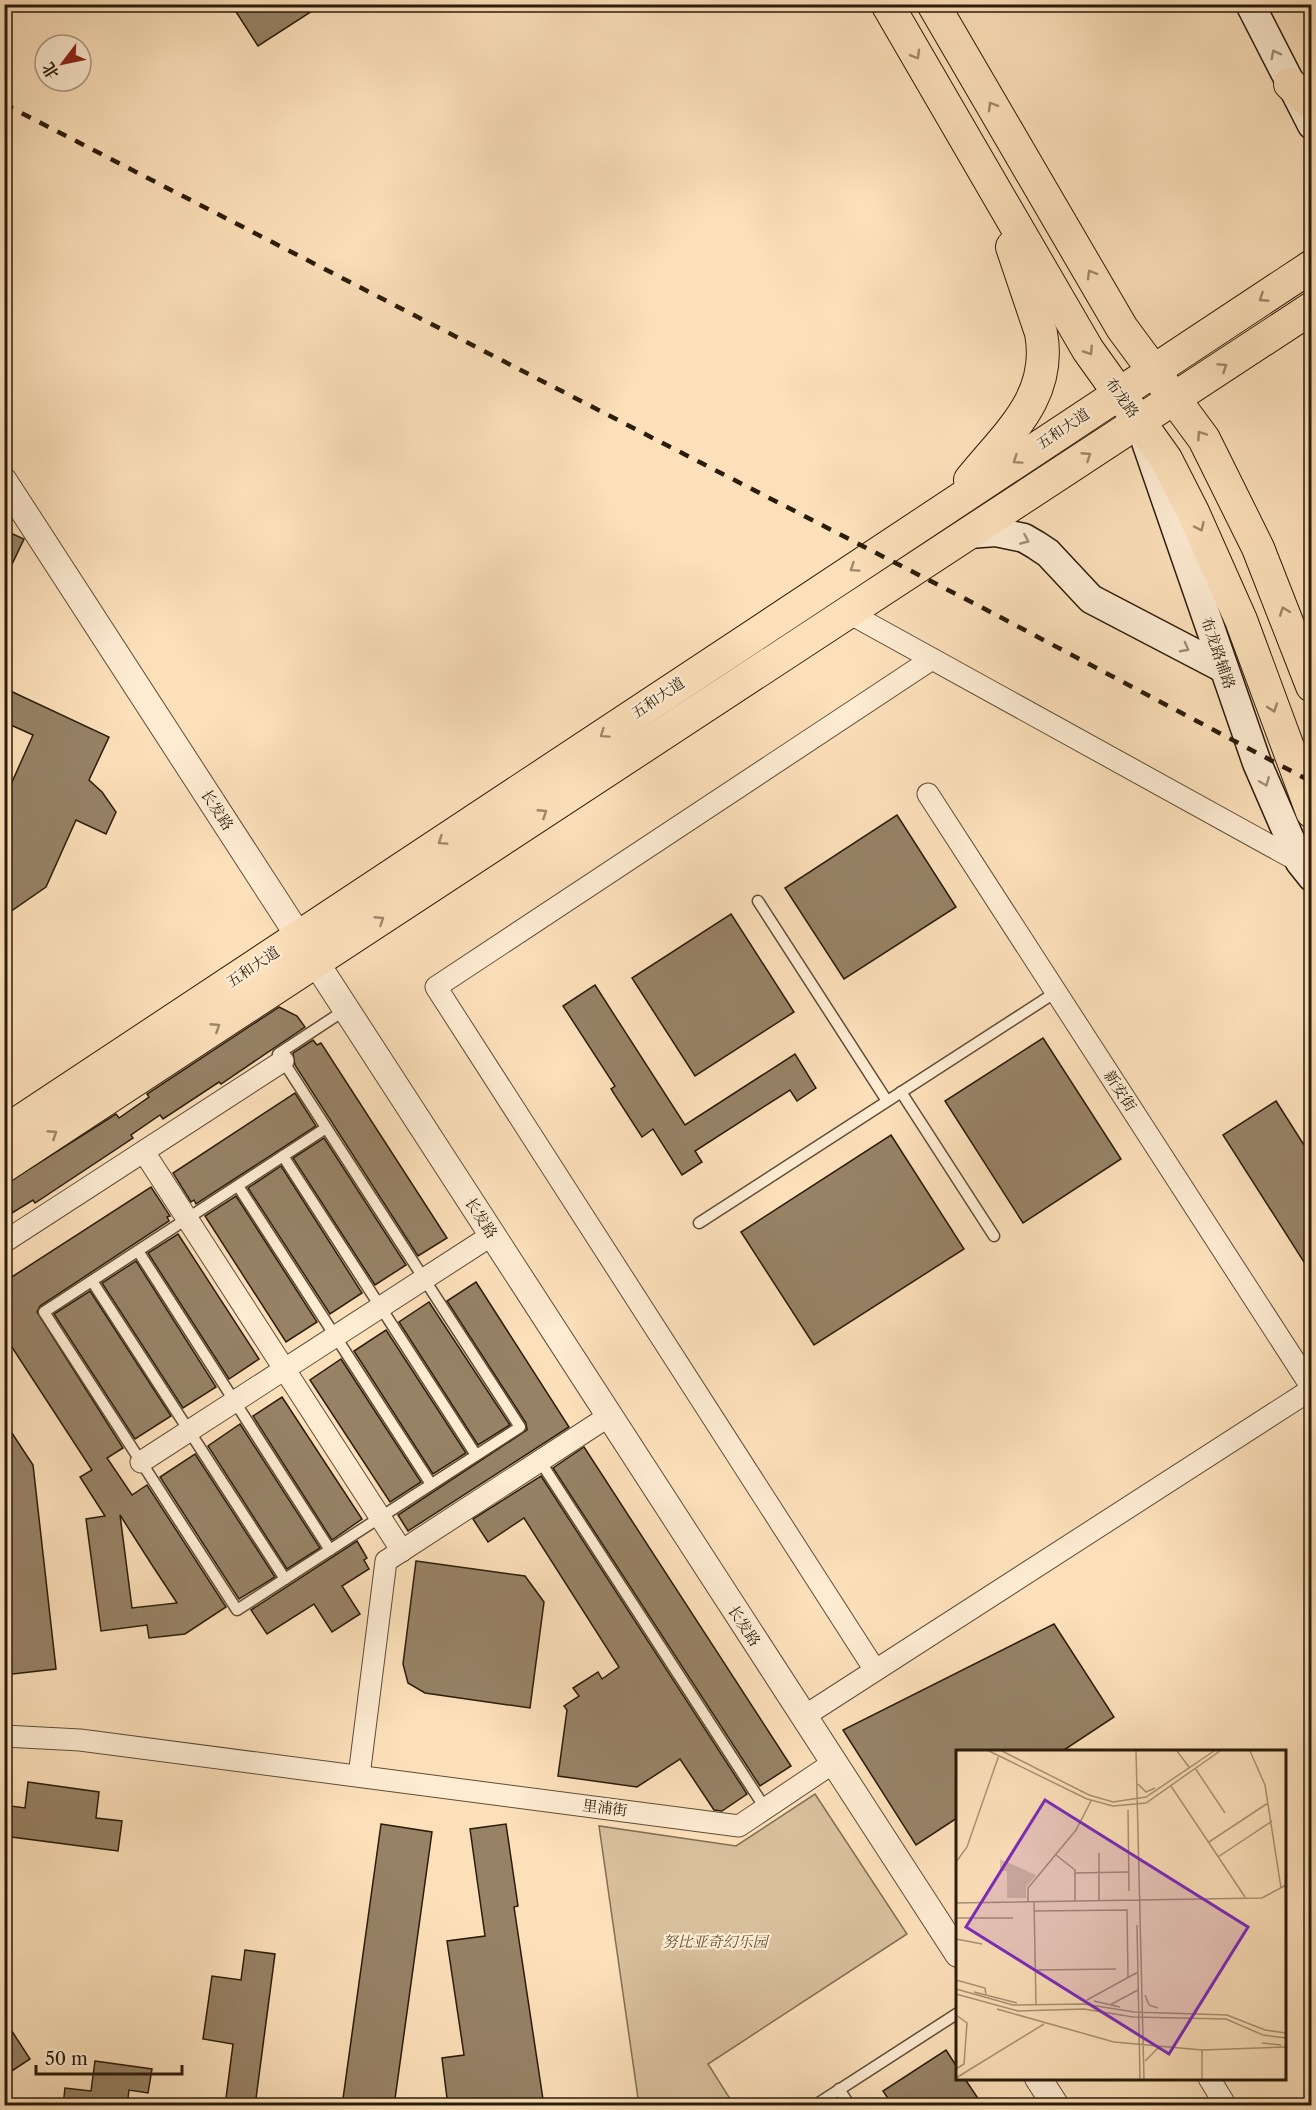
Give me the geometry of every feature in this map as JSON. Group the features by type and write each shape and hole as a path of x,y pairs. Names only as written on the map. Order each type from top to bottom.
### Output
{"main road":[{"name":"布龙路","path":"887,4 1088,351 1166,459 1218,565 1262,675 1311,812"},
{"path":"933,4 1122,328 1204,439 1232,492 1281,604 1311,686"},
{"path":"1250,4 1301,94 1311,125"},
{"path":"950,504 1029,407 1040,385 1044,363 1041,333 989,181"},
{"name":"五和大道","path":"4,1132 1311,266"},
{"name":"五和大道","path":"4,1166 1311,308"},
{"name":"布龙路辅路","path":"1139,422 1257,763 1306,870"},
{"path":"968,534 996,532 1024,538 1036,544 1048,553 1091,599 1223,668"}],"street":[{"name":"长发路","path":"4,481 956,1952"},
{"path":"849,613 1306,870"},
{"path":"875,1670 436,987 932,659"},
{"name":"新安街","path":"928,794 1311,1388"},
{"path":"4,1242 283,1061"},
{"path":"144,1152 402,1551"},
{"path":"141,1462 492,1235"},
{"path":"803,1717 1311,1388"},
{"path":"358,1776 386,1561 609,1416"},
{"name":"里浦街","path":"4,1736 80,1740 739,1826 833,1763"},
{"path":"1039,2080 1056,2106"},
{"path":"1210,2080 1226,2106"}],"lane":[{"path":"758,901 887,1101"},
{"path":"699,1222 1056,992"},
{"path":"326,1128 44,1312 237,1610 520,1426 278,1053 346,1009"},
{"path":"901,1092 994,1236"},
{"path":"283,1156 476,1455"},
{"path":"238,1186 431,1484"},
{"path":"138,1251 330,1550"},
{"path":"92,1281 285,1579"},
{"path":"540,1461 765,1808"},
{"path":"814,2106 956,2014"},
{"path":"839,2089 850,2106"}],"green space":[{"name":"努比亚奇幻乐园","path":"815,1794 907,1934 708,2064 734,2105 639,2105 599,1826 736,1846"}],"building":[{"path":"231,4 323,4 258,46"},
{"path":"4,530 24,539 4,581"},
{"path":"4,688 109,737 89,780 102,792 116,812 106,834 76,820 46,887 4,916 4,800 33,735 4,722"},
{"path":"897,815 956,907 844,979 785,888"},
{"path":"731,914 794,1012 695,1076 632,978"},
{"path":"595,985 685,1125 795,1054 816,1088 797,1101 790,1090 695,1151 702,1162 682,1175 653,1129 642,1137 611,1089 615,1086 563,1006"},
{"path":"279,1007 297,1016 305,1027 221,1084 219,1082 163,1119 160,1115 131,1135 133,1138 35,1203 33,1200 4,1218 4,1185 116,1114 119,1118 149,1097 147,1094"},
{"path":"1043,1038 1121,1159 1023,1223 945,1101"},
{"path":"313,1040 317,1045 321,1043 447,1238 418,1256 295,1065 293,1053"},
{"path":"295,1093 316,1126 196,1204 194,1200 191,1202 173,1173"},
{"path":"1276,1101 1311,1156 1311,1273 1223,1135"},
{"path":"891,1135 964,1249 814,1345 741,1232"},
{"path":"324,1138 406,1265 375,1285 293,1158"},
{"path":"281,1166 362,1293 330,1314 248,1188"},
{"path":"151,1187 170,1216 167,1217 169,1221 40,1306 37,1312 123,1448 107,1458 132,1495 147,1485 226,1607 185,1634 149,1638 147,1625 101,1631 86,1519 105,1516 80,1477 92,1470 4,1335 4,1282","holes":["120,1515 177,1603 132,1608"]},
{"path":"236,1196 317,1322 286,1342 205,1216"},
{"path":"178,1234 259,1359 229,1379 148,1253"},
{"path":"136,1261 216,1387 183,1408 102,1283"},
{"path":"476,1282 569,1427 408,1531 398,1515 527,1430 526,1423 447,1301"},
{"path":"90,1291 171,1416 135,1439 54,1314"},
{"path":"429,1302 510,1425 478,1445 399,1322"},
{"path":"386,1330 466,1453 433,1474 354,1351"},
{"path":"341,1359 421,1482 390,1502 310,1380"},
{"path":"282,1397 362,1519 332,1540 253,1416"},
{"path":"4,1421 33,1465 56,1669 4,1675"},
{"path":"240,1424 320,1548 287,1569 208,1446"},
{"path":"584,1447 791,1766 760,1786 553,1468"},
{"path":"195,1454 275,1577 239,1599 160,1477"},
{"path":"541,1476 747,1794 722,1811 714,1810 680,1759 637,1787 558,1776 567,1710 564,1706 579,1696 573,1688 598,1672 602,1679 619,1667 524,1518 488,1542 473,1519"},
{"path":"357,1541 367,1558 364,1560 369,1569 342,1586 360,1614 332,1632 314,1604 267,1634 251,1610"},
{"path":"416,1561 525,1576 544,1602 530,1708 425,1693 408,1683 403,1664"},
{"path":"1054,1624 1114,1717 1064,1750 956,1750 956,1819 916,1845 843,1730"},
{"path":"28,1782 99,1792 96,1818 122,1821 118,1851 4,1836 4,1805 25,1808"},
{"path":"381,1824 432,1832 394,2106 342,2106"},
{"path":"506,1824 518,1906 514,1907 544,2106 448,2106 442,2058 464,2055 447,1941 485,1936 470,1829"},
{"path":"245,1950 275,1954 255,2106 225,2106 233,2044 203,2039 212,1976 241,1980"},
{"path":"4,2019 30,2059 4,2076"},
{"path":"946,2050 956,2065 956,2080 966,2080 983,2106 893,2106 883,2091"},
{"path":"95,2061 152,2069 148,2093 129,2090 127,2106 63,2106 65,2088 91,2091"}],"railway":[{"path":"4,104 983,608 1312,782"}]}
